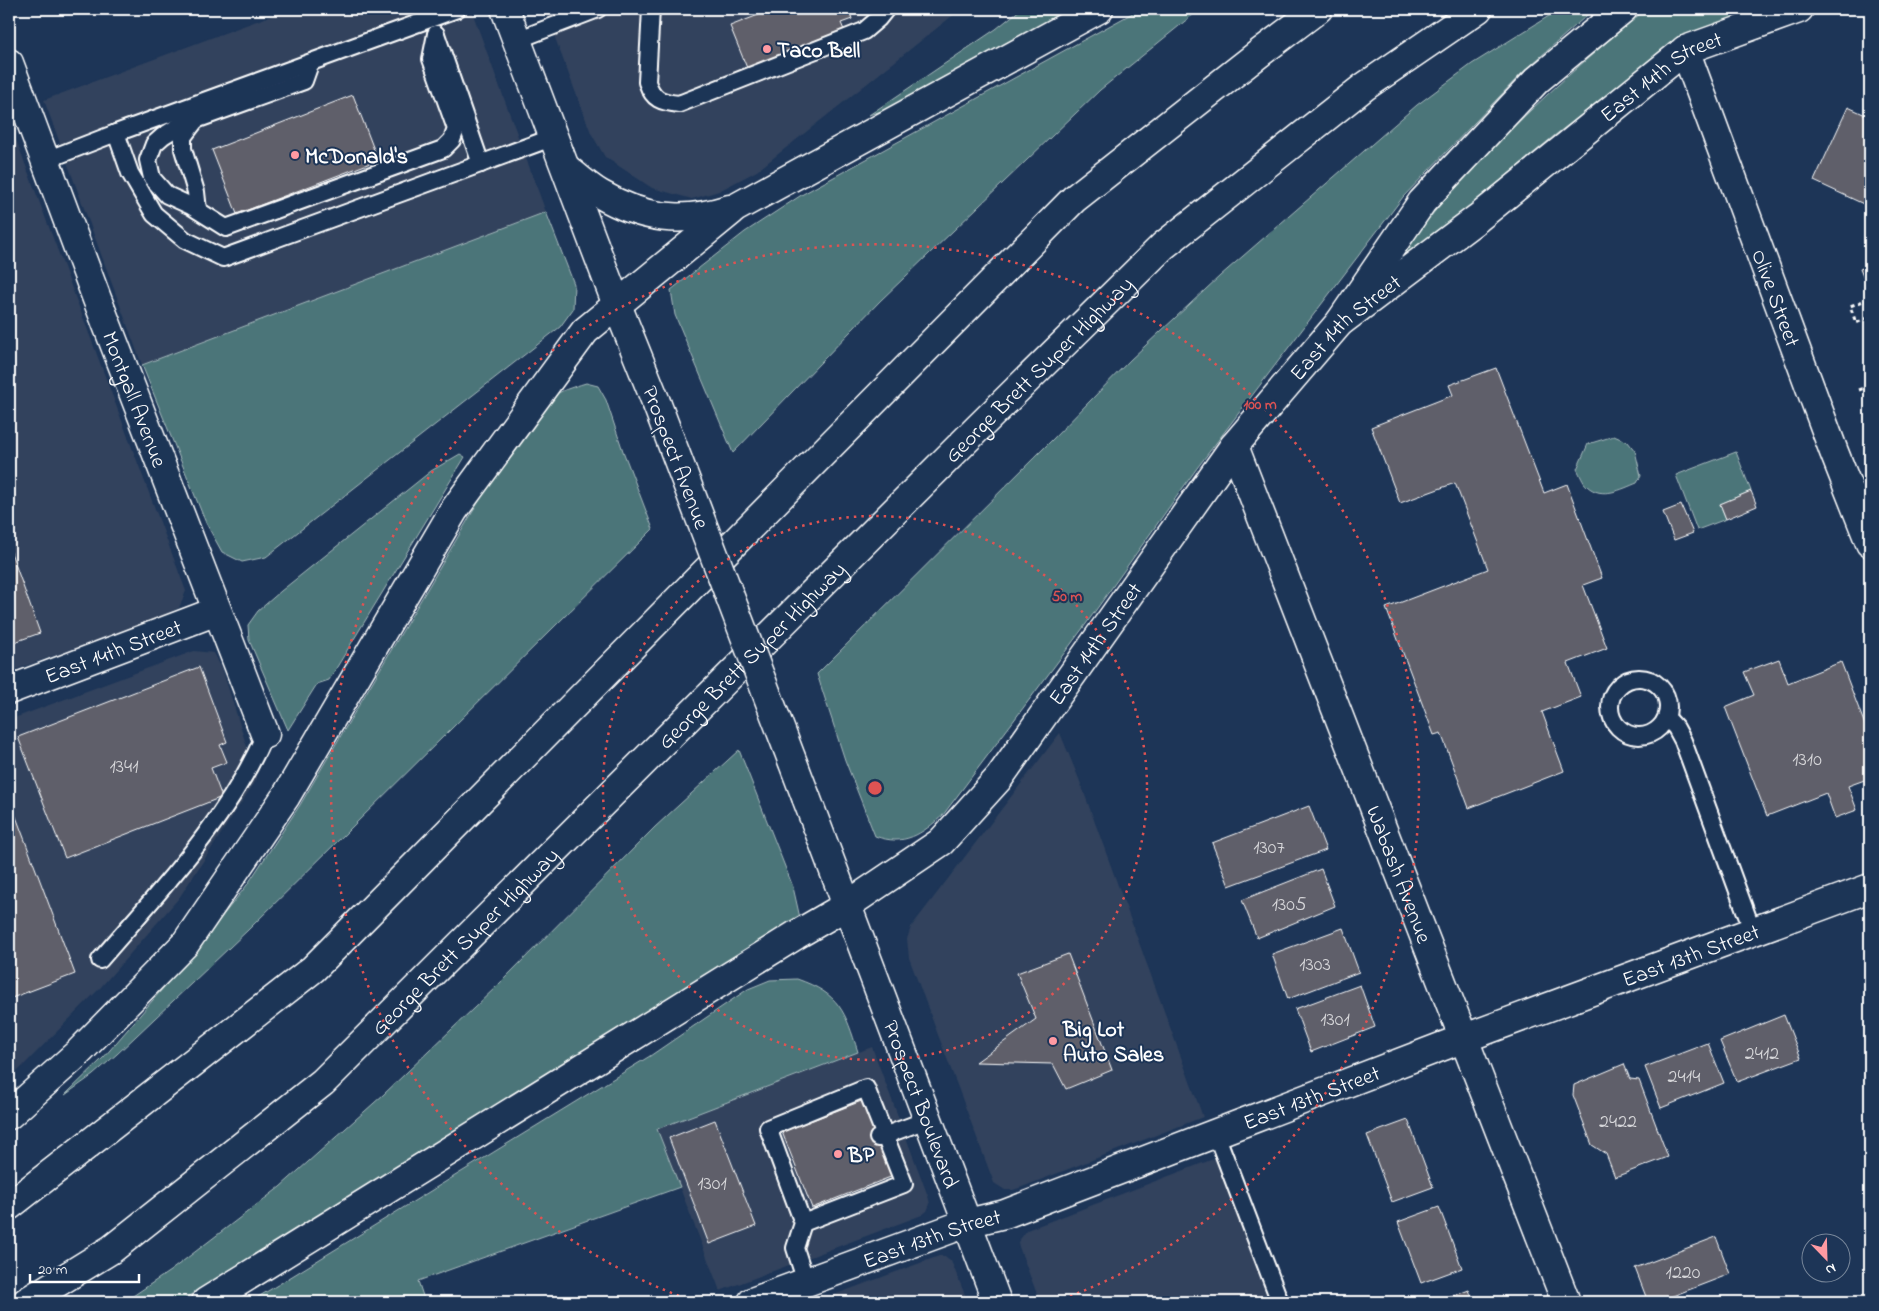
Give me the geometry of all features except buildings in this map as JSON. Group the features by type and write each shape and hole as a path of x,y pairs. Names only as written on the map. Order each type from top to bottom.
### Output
{"main road":[{"name":"Prospect Avenue","path":"505,9 846,906"},
{"path":"9,1115 77,1054 186,944 286,796 454,510 585,331 735,208 1099,9"},
{"path":"9,1206 313,969 1074,199 1318,9"},
{"name":"George Brett Super Highway","path":"26,1302 112,1249 323,1082 1163,246 1364,87 1478,9"},
{"path":"1340,322 1422,202 1536,80 1624,9"},
{"name":"East 14th Street","path":"206,1302 796,935 846,906 941,842 999,778 1234,446 1340,322 1478,218 1685,50 1799,9"},
{"name":"Olive Street","path":"1685,50 1834,452 1870,543"},
{"name":"Montgall Avenue","path":"9,63 265,734"},
{"path":"566,168 598,194 628,208 653,215 683,218 709,215 735,208"},
{"name":"Wabash Avenue","path":"1234,446 1566,1302"},
{"name":"East 14th Street","path":"9,690 217,611"},
{"name":"East 13th Street","path":"752,1302 967,1223 1005,1214 1465,1038 1870,888"},
{"name":"Prospect Boulevard","path":"846,906 998,1302"}],"lane":[{"path":"46,160 310,64 433,26 457,9"},
{"path":"517,40 598,9"},
{"path":"651,9 648,82 651,92 661,102 679,104 864,31 886,9"},
{"path":"433,26 480,164"},
{"path":"310,64 304,80 178,126 163,136 154,144 148,160 152,178 167,195 198,210 226,228 443,149 452,140 456,129 430,60 433,26"},
{"path":"196,120 183,137 183,143 196,192 198,210"},
{"path":"116,133 130,173 154,214 185,240 223,258 554,138"},
{"path":"1667,718 1683,741 1753,932"},
{"path":"100,960 199,845 252,765 265,734"},
{"path":"804,1223 904,1184 882,1137 866,1088 768,1128 790,1172 804,1223 795,1248 806,1282"},
{"path":"882,1137 929,1119"},
{"path":"1216,1134 1280,1302"}],"path":[{"path":"1870,312 1866,300 1850,306 1856,323 1870,317"},
{"path":"1859,390 1870,386"}],"shaded area":[{"path":"289,9 471,9 546,212 142,365 44,100"},
{"path":"544,9 961,9 757,171 719,191 692,199 652,188 605,157 591,133"},
{"path":"9,121 186,591 179,608 158,618 9,672"},
{"path":"194,651 214,653 223,671 257,779 179,898 101,987 9,1080 9,720"},
{"path":"1060,733 1079,779 1203,1117 1022,1187 1005,1190 994,1183 909,958 907,939 911,927"},
{"path":"872,1047 928,1196 930,1204 927,1211 922,1215 720,1291 657,1129"},
{"path":"1216,1158 1269,1302 1040,1302 1018,1242 1027,1230"},
{"path":"939,1256 945,1256 951,1261 968,1302 815,1302"}],"green space":[{"path":"1021,9 1069,9 930,88 869,115 996,29"},
{"path":"1140,9 1200,9 1100,90 880,301 733,453 675,315 671,290 745,232 803,194"},
{"path":"1560,9 1594,9 1522,73 1403,197 1197,468 1086,624 943,815 928,828 912,837 895,840 875,836 845,760 817,674 1130,360 1220,276 1417,105 1472,64"},
{"path":"1646,9 1765,9 1645,65 1554,136 1403,262 1401,254 1456,187 1486,155 1548,94"},
{"path":"546,212 574,284 573,309 560,327 266,557 242,562 222,552 206,523 142,365"},
{"path":"586,383 598,386 606,400 653,529 248,930 117,1054 93,1075 65,1095 104,1057 189,958 247,885 300,805 525,423 538,407 551,397 566,389"},
{"path":"1614,436 1628,442 1635,451 1641,476 1637,483 1625,488 1612,492 1599,492 1586,485 1577,469 1588,444"},
{"path":"1736,452 1751,491 1720,504 1726,519 1697,530 1676,475"},
{"path":"460,454 465,457 329,680 317,684 288,730 249,640 248,625 258,611 281,591 431,471"},
{"path":"739,750 793,887 800,918 757,947 179,1302 124,1302 170,1271 280,1187 383,1095 497,986 655,827"},
{"path":"797,979 823,991 839,1006 849,1025 858,1052 657,1129 680,1187 418,1281 425,1302 250,1302 650,1056 748,989 770,980"}],"place":[{"name":"Taco Bell","path":"767,49"},
{"name":"McDonald's","path":"295,155"},
{"name":"Big Lot Auto Sales","path":"1053,1041"},
{"name":"BP","path":"838,1154"}]}
